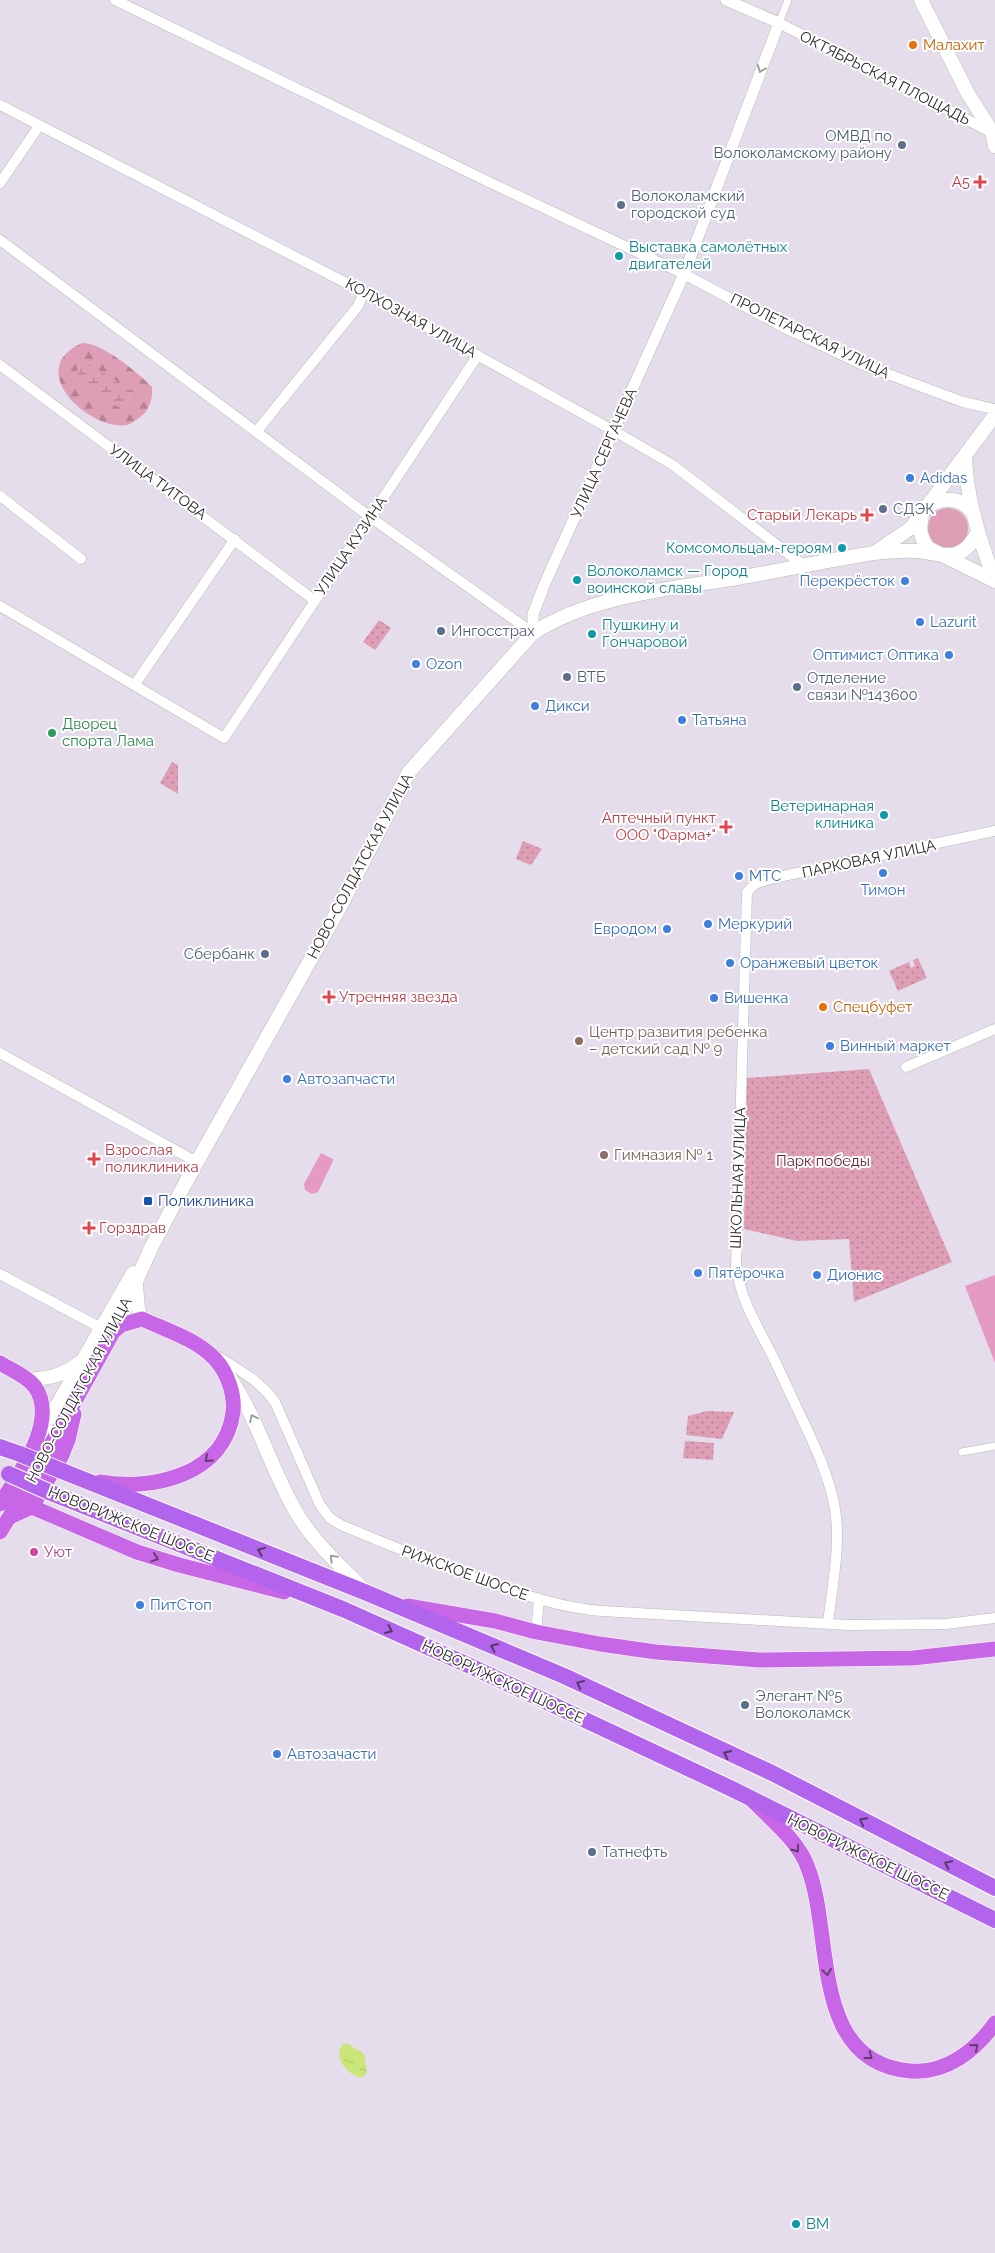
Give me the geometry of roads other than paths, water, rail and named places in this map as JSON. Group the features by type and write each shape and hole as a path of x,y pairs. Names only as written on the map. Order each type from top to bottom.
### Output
{"highway":[{"name":"НОВОРИЖСКОЕ ШОССЕ","path":"0,1446 367,1593 564,1676 772,1773 995,1888"},
{"name":"НОВОРИЖСКОЕ ШОССЕ","path":"4,1472 49,1492 345,1610 752,1800 995,1920"}],"main road":[{"path":"921,0 967,92 994,137"},
{"name":"НОВО-СОЛДАТСКАЯ УЛИЦА","path":"874,553 904,534 926,510 995,415"},
{"path":"965,458 966,479 977,534 995,581"},
{"path":"974,514 962,502 954,499 939,500 926,510 920,526 921,538 928,548 938,555 995,581"},
{"path":"938,555 951,556 964,551 977,534"},
{"name":"НОВО-СОЛДАТСКАЯ УЛИЦА","path":"0,1504 81,1361 107,1330 136,1283 152,1246 340,907 409,772 533,634 550,623 574,613 632,596 874,553 903,550 938,555"},
{"name":"НОВО-СОЛДАТСКАЯ УЛИЦА","path":"0,1532 78,1396 129,1278 152,1246"},
{"path":"136,1283 138,1310 142,1319"},
{"path":"107,1330 142,1319 202,1346 222,1367 240,1393 296,1512 320,1545 367,1593"},
{"path":"28,1380 50,1378 68,1372 81,1361"},
{"path":"0,1363 28,1380 36,1388 41,1408 37,1441"},
{"path":"82,1479 117,1485 141,1485 170,1479 200,1466 223,1444 231,1422 232,1394 222,1367"},
{"path":"10,1517 32,1507 62,1455 68,1440 78,1396"},
{"path":"32,1507 137,1552 178,1565 304,1597 345,1610"},
{"path":"387,1602 495,1621 536,1632 656,1652 759,1660 905,1658 995,1650"},
{"path":"752,1800 794,1846 808,1865 815,1886 830,1992 838,2019 848,2036 865,2055 881,2065 897,2070 916,2072 932,2070 949,2064 967,2054 982,2041 995,2023"}],"street":[{"name":"ПРОЛЕТАРСКАЯ УЛИЦА","path":"114,0 491,183 684,274 785,328 861,364 963,402 995,409"},
{"path":"726,0 778,24 788,0"},
{"name":"УЛИЦА СЕРГАЧЕВА","path":"533,634 532,614 684,274 778,24"},
{"name":"ОКТЯБРЬСКАЯ ПЛОЩАДЬ","path":"778,24 994,137"},
{"name":"КОЛХОЗНАЯ УЛИЦА","path":"0,105 364,292 673,465 803,565"},
{"path":"0,183 39,126"},
{"path":"0,240 370,517 533,634"},
{"path":"256,432 358,306 364,292"},
{"name":"УЛИЦА КУЗИНА","path":"135,684 224,738 478,355"},
{"name":"УЛИЦА ТИТОВА","path":"0,365 235,539 314,600"},
{"path":"0,496 81,559"},
{"path":"0,606 135,684 235,539"},
{"name":"ПАРКОВАЯ УЛИЦА","path":"747,892 755,884 769,879 995,831"},
{"name":"ШКОЛЬНАЯ УЛИЦА","path":"747,892 736,1267 740,1290 749,1313 770,1351 809,1435 827,1481 835,1510 836,1551 828,1623"},
{"path":"906,1067 995,1029"},
{"path":"0,1053 197,1162"},
{"path":"0,1274 107,1330"},
{"name":"РИЖСКОЕ ШОССЕ","path":"202,1346 251,1376 264,1387 275,1402 320,1505 330,1518 341,1525 423,1559 539,1599 589,1610 647,1616 848,1625 946,1624 995,1618"},
{"path":"962,1452 995,1446"},
{"path":"536,1632 539,1599"}],"water":[{"path":"343,2044 348,2044 364,2054 367,2073 362,2078 347,2070 340,2060 340,2049"}],"place":[{"name":"Малахит","path":"913,45"},
{"name":"ОМВД по Волоколамскому району","path":"902,145"},
{"name":"А5","path":"980,182"},
{"name":"Волоколамский городской суд","path":"621,205"},
{"name":"Выставка самолётных двигателей","path":"619,256"},
{"name":"Adidas","path":"910,478"},
{"name":"СДЭК","path":"883,509"},
{"name":"Старый Лекарь","path":"867,515"},
{"name":"Комсомольцам-героям","path":"842,548"},
{"name":"Волоколамск — Город воинской славы","path":"577,580"},
{"name":"Перекрёсток","path":"905,581"},
{"name":"Lazurit","path":"920,622"},
{"name":"Ингосстрах","path":"441,631"},
{"name":"Пушкину и Гончаровой","path":"592,634"},
{"name":"Оптимист Оптика","path":"949,655"},
{"name":"Ozon","path":"416,664"},
{"name":"ВТБ","path":"567,677"},
{"name":"Отделение связи №143600","path":"797,687"},
{"name":"Дикси","path":"535,706"},
{"name":"Татьяна","path":"682,720"},
{"name":"Дворец спорта Лама","path":"52,733"},
{"name":"Ветеринарная клиника","path":"884,815"},
{"name":"Аптечный пункт ООО \"Фарма+\"","path":"726,827"},
{"name":"Тимон","path":"883,873"},
{"name":"МТС","path":"739,876"},
{"name":"Меркурий","path":"708,924"},
{"name":"Евродом","path":"667,929"},
{"name":"Сбербанк","path":"265,954"},
{"name":"Оранжевый цветок","path":"730,963"},
{"name":"Утренняя звезда","path":"329,997"},
{"name":"Вишенка","path":"714,998"},
{"name":"Спецбуфет","path":"823,1007"},
{"name":"Центр развития ребенка – детский сад № 9","path":"579,1041"},
{"name":"Винный маркет","path":"830,1046"},
{"name":"Автозапчасти","path":"287,1079"},
{"name":"Гимназия № 1","path":"604,1155"},
{"name":"Взрослая поликлиника","path":"94,1159"},
{"name":"Поликлиника","path":"148,1201"},
{"name":"Горздрав","path":"89,1228"},
{"name":"Пятёрочка","path":"698,1273"},
{"name":"Дионис","path":"817,1275"},
{"name":"Уют","path":"34,1552"},
{"name":"ПитСтоп","path":"140,1605"},
{"name":"Элегант №5 Волоколамск","path":"745,1705"},
{"name":"Автозачасти","path":"277,1754"},
{"name":"Татнефть","path":"592,1852"},
{"name":"ВМ","path":"796,2224"}],"park label":[{"name":"Парк победы","path":"823,1161"}]}
